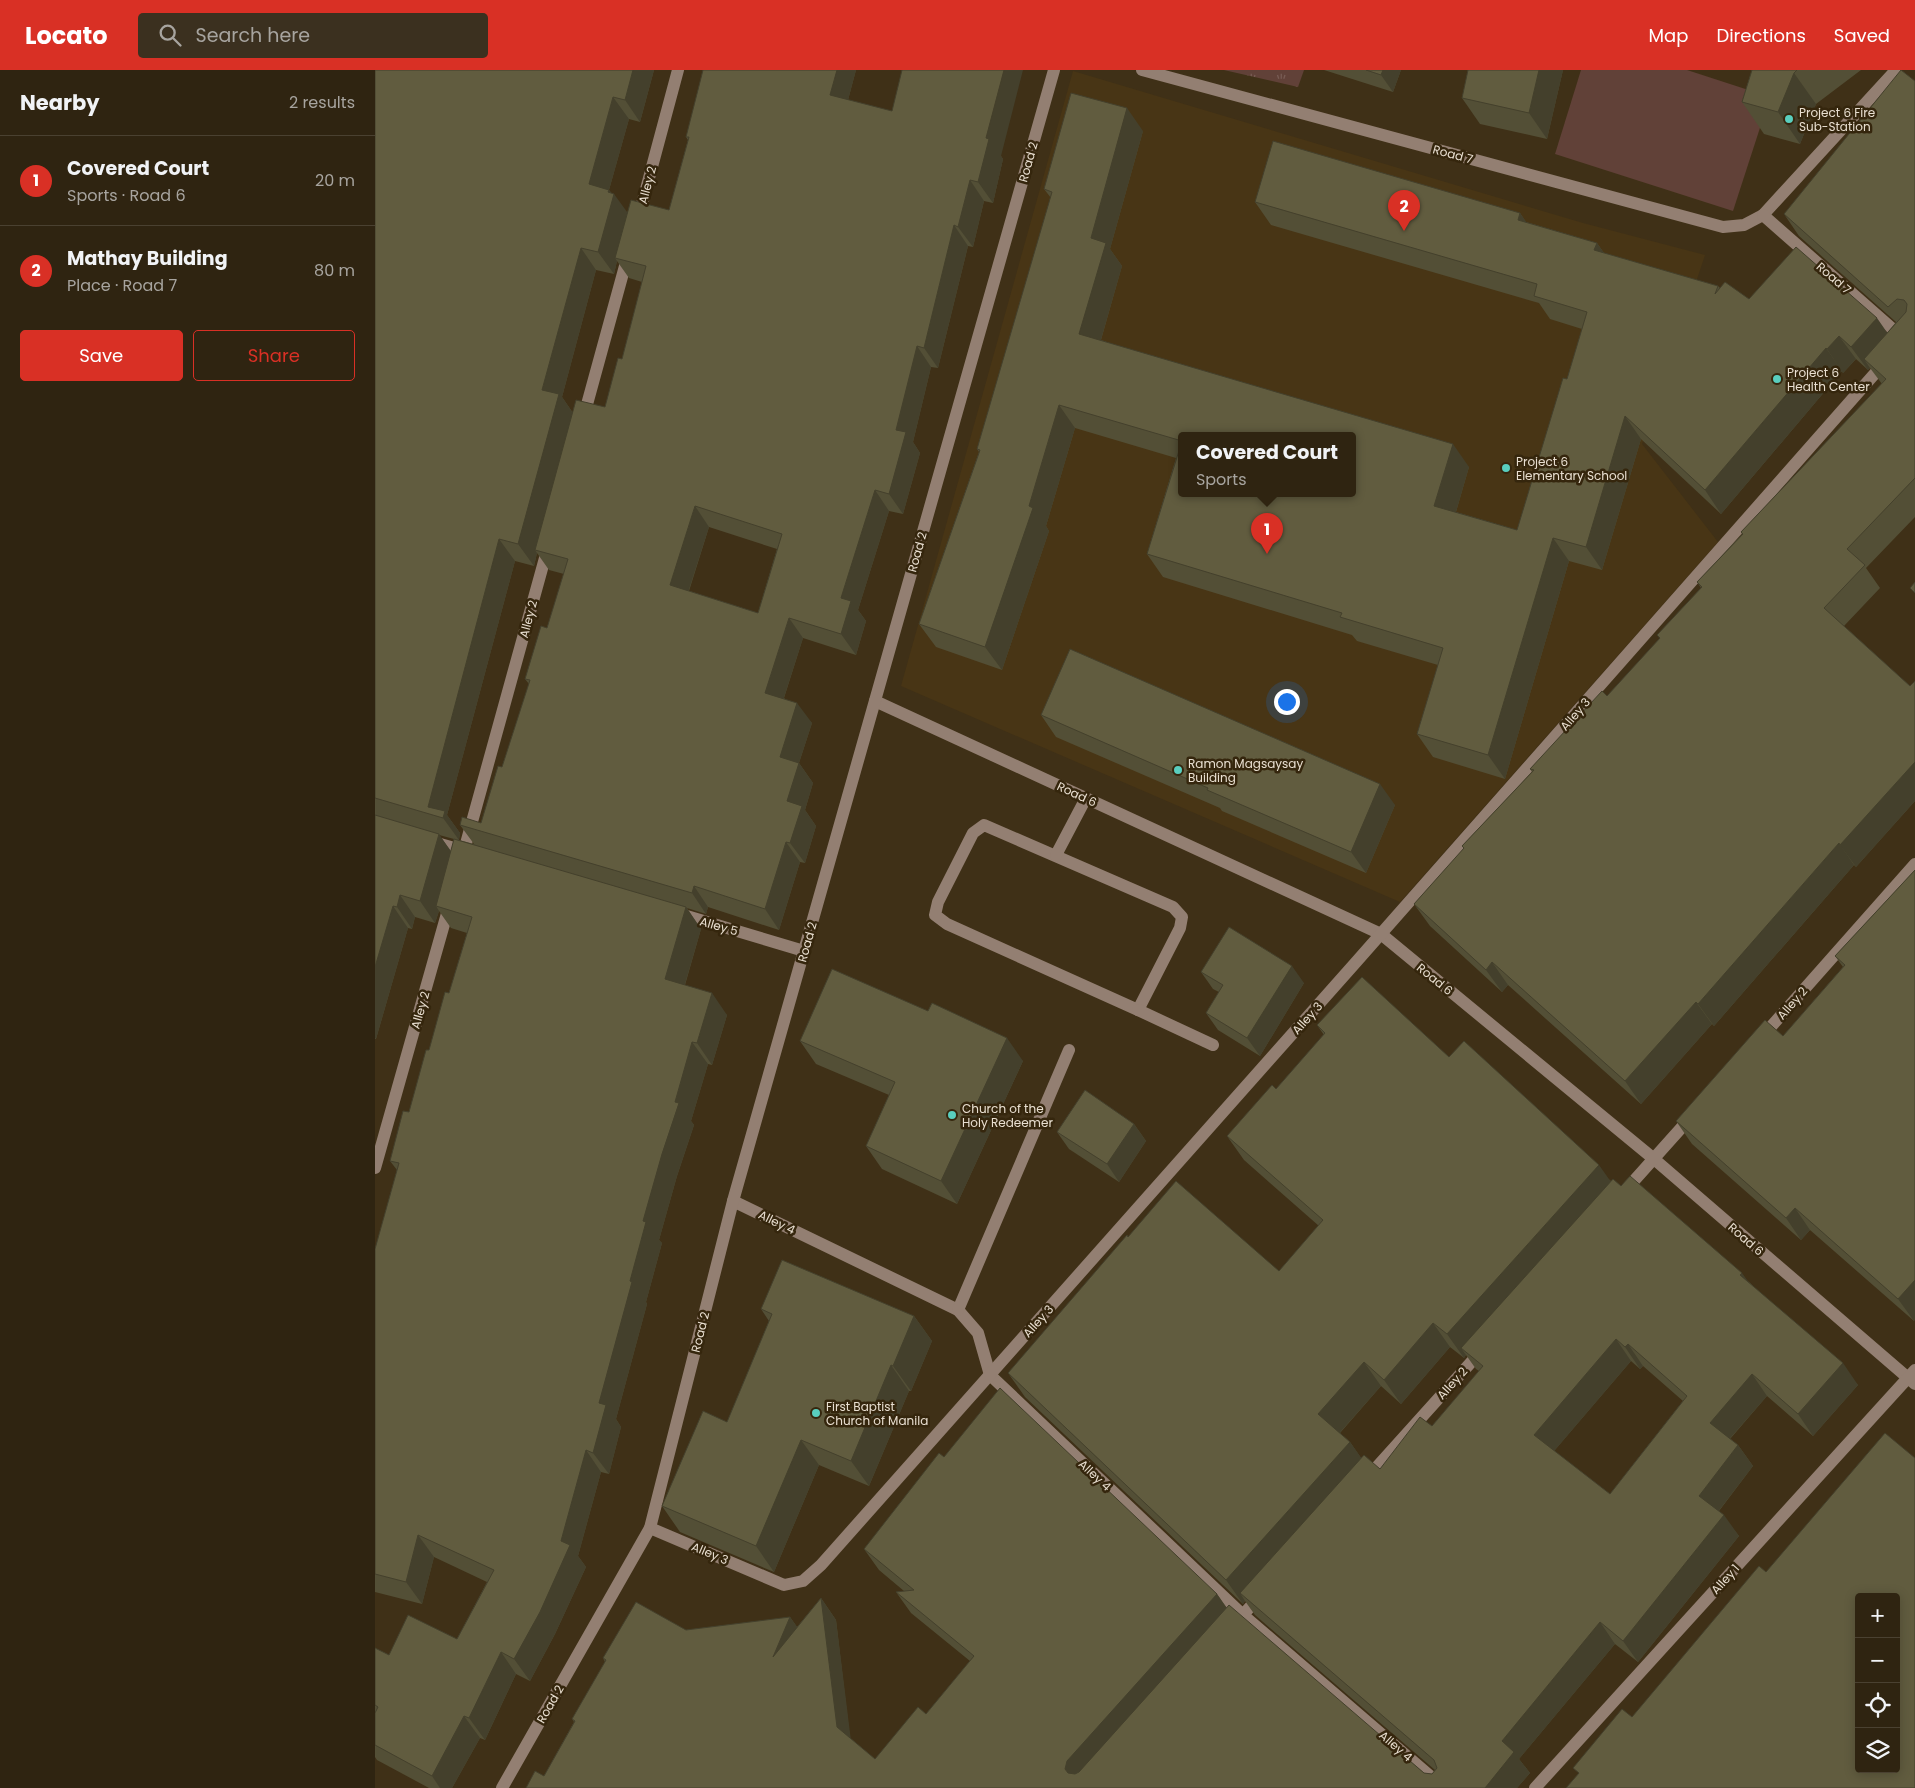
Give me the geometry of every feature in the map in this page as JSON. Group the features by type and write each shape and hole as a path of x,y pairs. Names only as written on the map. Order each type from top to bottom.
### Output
{"street":[{"name":"Alley 2","path":"581,427 679,70"},
{"name":"Road 2","path":"502,1788 650,1528 733,1201 1054,70"},
{"name":"Road 7","path":"1142,70 1723,227 1744,225 1763,215 1895,70"},
{"name":"Road 7","path":"1763,215 1898,347"},
{"name":"Alley 3","path":"650,1528 784,1584 803,1580 821,1565 1915,328"},
{"name":"Alley 2","path":"459,870 552,533"},
{"name":"Road 6","path":"875,701 1381,934 1654,1159 1913,1377"},
{"path":"1056,855 1086,798"},
{"path":"1138,1010 1179,928 1182,916 1173,908 984,825 973,833 938,902 935,915 947,924 1213,1045"},
{"path":"420,838 483,856"},
{"name":"Alley 2","path":"1752,1048 1915,864"},
{"name":"Alley 2","path":"375,1168 453,889"},
{"name":"Alley 5","path":"672,912 805,951"},
{"path":"957,1310 1069,1050"},
{"path":"1614,1203 1700,1108"},
{"name":"Alley 4","path":"733,1201 957,1310 978,1333 990,1376 1243,1614 1444,1788"},
{"name":"Alley 2","path":"1358,1488 1489,1342"},
{"name":"Alley 1","path":"1535,1788 1913,1377"},
{"path":"1224,1636 1265,1590"}],"shaded area":[{"name":"Project 6 Elementary School","path":"1073,71 1583,223 1705,255 1642,444 1718,542 1400,902 901,686"}],"green space":[{"path":"1224,70 1304,70 1298,87"},
{"path":"1581,70 1687,70 1770,97 1733,211 1555,154"}],"building":[{"path":"375,70 633,70 625,100 613,97 589,184 609,190 608,192 614,194 598,252 581,248 542,390 559,394 518,544 499,539 428,807 445,811 443,818 375,798"},
{"path":"703,70 837,70 830,95 892,111 902,70 1004,70 986,138 989,139 978,182 970,180 958,227 954,225 924,348 917,346 896,430 906,432 889,494 875,490 841,598 851,601 841,634 789,618 765,693 797,703 780,757 799,763 787,801 802,806 790,843 786,842 765,909 694,886 692,893 460,825 462,817 481,823 498,766 502,767 530,680 525,679 541,626 547,628 568,559 535,550 576,400 605,407 618,358 622,359 646,266 615,258 631,200 669,210 689,137 686,137","holes":["695,506 782,534 758,613 670,585"]},
{"path":"1366,70 1383,70 1381,75"},
{"path":"1468,70 1539,70 1529,113 1462,98"},
{"path":"1752,70 1797,70 1778,112 1742,102"},
{"path":"1901,70 1915,81 1915,478 1847,549 1865,565 1824,608 1910,686 1915,681 1915,762 1840,845 1839,843 1698,1004 1696,1002 1625,1081 1492,962 1486,970 1414,904 1464,848 1462,846 1534,770 1530,769 1602,691 1607,696 1660,638 1657,635 1702,587 1697,582 1743,534 1741,532 1886,379 1864,359 1906,312 1907,304 1904,300 1897,299 1888,307 1784,214"},
{"path":"1071,93 1127,108 1091,238 1106,243 1079,334 1453,444 1434,506 1517,530 1563,378 1567,379 1587,312 1534,296 1537,284 1255,202 1273,141 1520,213 1518,220 1597,243 1594,250 1718,286 1715,294 1725,282 1749,299 1796,247 1877,318 1851,347 1839,336 1826,348 1705,490 1625,416 1586,547 1553,538 1488,755 1417,734 1443,648 1340,617 1342,613 1147,554 1178,454 1178,497 1356,497 1356,432 1178,432 1178,440 1059,405 1029,506 1033,508 985,647 919,624 980,450 977,449 1052,192 1044,189"},
{"path":"1915,582 1915,593 1910,588"},
{"path":"1070,649 1380,784 1351,852 1041,715"},
{"path":"375,815 439,834 420,901 400,895 397,907 393,906 375,967"},
{"path":"454,839 686,907 665,979 712,993 697,1043 692,1042 675,1102 679,1103 643,1221 646,1222 630,1281 632,1282 599,1403 606,1405 593,1453 586,1450 561,1541 570,1545 540,1612 514,1659 501,1652 469,1718 464,1716 432,1776 375,1745 375,1713 378,1707 375,1705 375,1648 389,1655 408,1615 457,1639 494,1570 418,1535 406,1582 375,1574 375,1249 399,1163 390,1161 403,1111 409,1112 426,1050 429,1050 445,992 449,993 472,917 436,906"},
{"path":"1915,870 1915,1280 1898,1299 1795,1208 1786,1218 1676,1121 1765,1020 1783,1036 1845,965 1835,956"},
{"path":"1229,927 1292,966 1247,1038 1206,1013 1223,985 1201,972"},
{"path":"832,969 928,1011 932,1003 1007,1038 941,1181 866,1146 895,1082 800,1041"},
{"path":"1362,977 1449,1057 1464,1041 1599,1165 1447,1334 1433,1323 1384,1380 1364,1362 1318,1414 1350,1442 1226,1580 1008,1373 1176,1181 1279,1271 1323,1220 1227,1136 1272,1085 1276,1089 1325,1033 1317,1025"},
{"path":"1085,1090 1134,1124 1107,1164 1057,1132"},
{"path":"1630,1176 1742,1273 1740,1275 1843,1363 1798,1414 1752,1374 1710,1423 1738,1445 1699,1496 1724,1515 1623,1641 1600,1622 1502,1741 1514,1752 1485,1788 526,1788 535,1771 544,1776 575,1721 572,1719 606,1660 603,1658 636,1602 686,1630 790,1617 773,1657 821,1598 837,1727 875,1759 918,1707 926,1714 974,1656 896,1592 914,1590 864,1549 939,1453 944,1457 1000,1388 1217,1594 1067,1761 1065,1769 1068,1773 1075,1774 1079,1772 1229,1605 1424,1773 1432,1774 1437,1768 1434,1760 1240,1593 1364,1455 1380,1469 1420,1417 1432,1426 1483,1366 1461,1348 1613,1179 1621,1186","holes":["1616,1339 1625,1347 1628,1344 1687,1396 1610,1494 1534,1435"]},
{"path":"782,1260 914,1316 893,1366 891,1365 851,1461 801,1440 756,1546 662,1506 703,1411 727,1422 772,1314 761,1309"},
{"path":"1885,1433 1915,1458 1915,1788 1566,1788 1579,1773 1573,1768 1622,1709 1632,1717 1759,1566 1766,1572"}],"place":[{"name":"Project 6 Fire Sub-Station","path":"1789,119"},
{"name":"Mathay Building","path":"1404,231"},
{"name":"Project 6 Health Center","path":"1777,379"},
{"name":"Project 6 Elementary School","path":"1506,468"},
{"name":"Covered Court","path":"1267,554"},
{"name":"Ramon Magsaysay Building","path":"1178,770"},
{"name":"Church of the Holy Redeemer","path":"952,1115"},
{"name":"First Baptist Church of Manila","path":"816,1413"}]}
